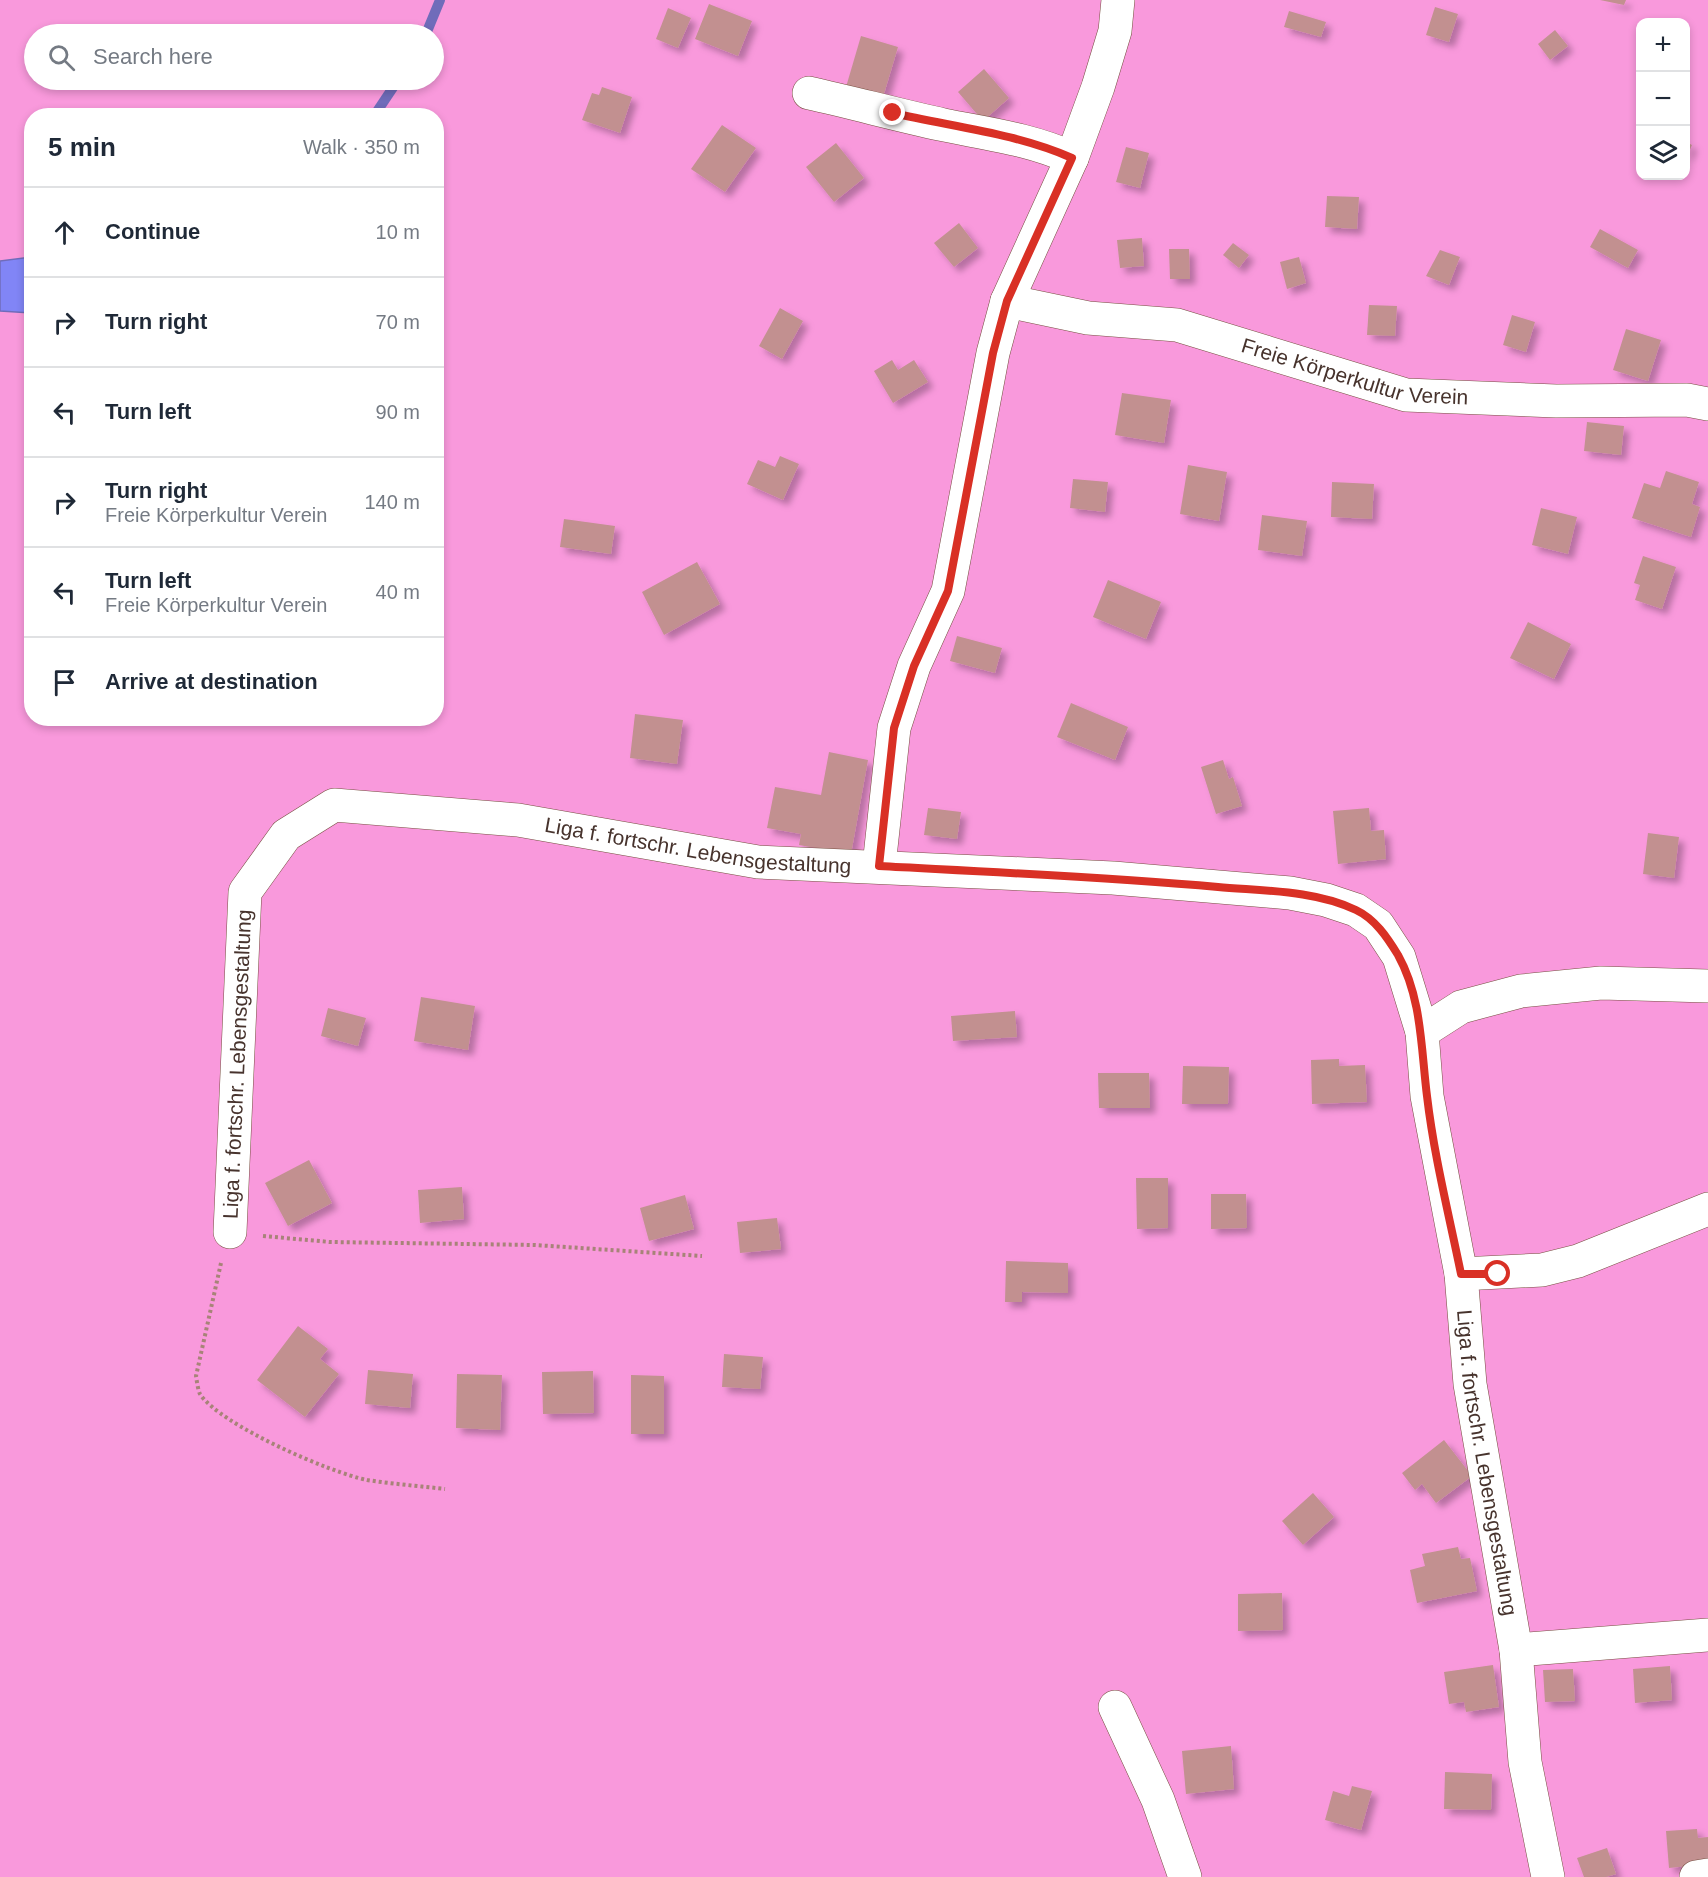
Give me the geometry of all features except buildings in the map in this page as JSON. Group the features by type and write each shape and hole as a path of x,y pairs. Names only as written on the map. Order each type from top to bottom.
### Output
{"lane":[{"path":"879,866 894,728 914,666 948,591 993,353 1007,301 1072,158 1098,87 1114,31 1118,0"},
{"path":"809,93 944,125 1006,135 1042,145 1072,158"},
{"name":"Freie Körperkultur Verein","path":"1007,301 1088,318 1177,325 1406,395 1556,401 1688,400 1708,404"},
{"name":"Liga f. fortschr. Lebensgestaltung","path":"230,1232 245,892 286,835 334,805 518,820 758,862 1113,878 1290,894 1326,900 1356,910 1378,925 1399,957 1422,1032 1427,1096 1461,1274 1470,1384 1516,1650 1525,1762 1548,1877"},
{"path":"1422,1032 1461,1007 1521,991 1601,983 1708,986"},
{"path":"1461,1274 1542,1270 1578,1261 1708,1209"},
{"path":"1516,1650 1708,1635"},
{"path":"1115,1707 1158,1800 1185,1877"},
{"path":"1696,1877 1708,1875"}],"path":[{"path":"445,1489 365,1480 321,1465 263,1440 221,1412 200,1394 196,1377 214,1289 230,1232 330,1242 535,1245 702,1256"}],"shaded area":[{"path":"0,0 1708,0 1708,1877 0,1877 0,311 24,313 24,726 444,726 444,108 24,108 24,258 0,261"},
{"path":"24,258 24,313 0,311 0,261"}],"waterway":[{"path":"430,24 440,0"},
{"path":"379,108 391,90"}],"route":[{"path":"893,113 944,125 1006,135 1042,145 1072,158 1007,301 993,353 948,591 914,666 894,728 879,866 1113,878 1290,894 1326,900 1356,910 1378,925 1399,957 1409,984 1422,1032 1427,1096 1461,1274 1498,1274"}]}
